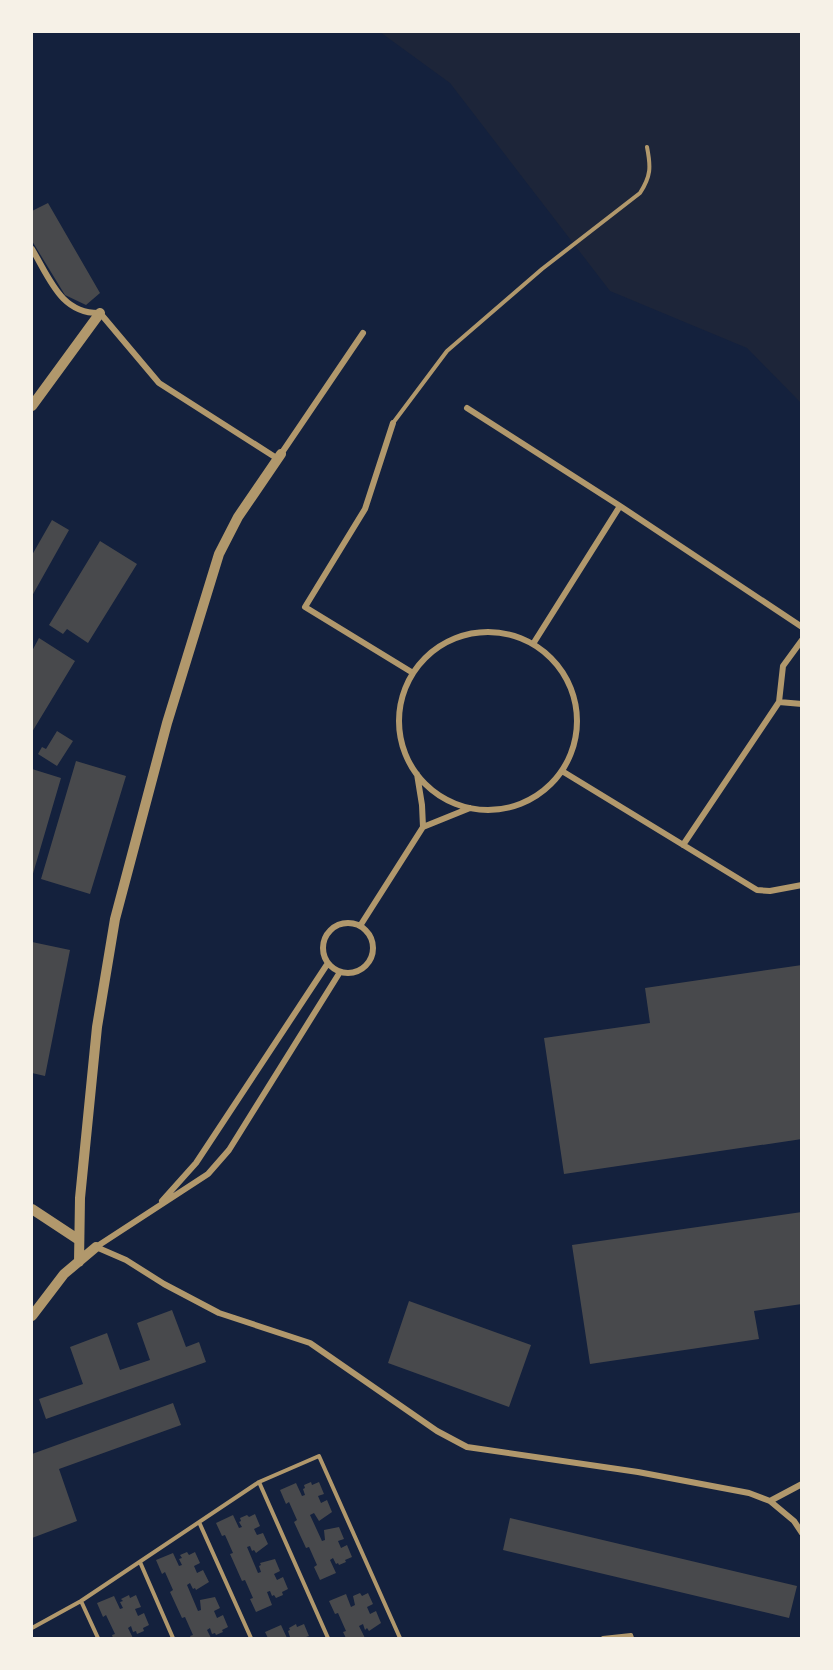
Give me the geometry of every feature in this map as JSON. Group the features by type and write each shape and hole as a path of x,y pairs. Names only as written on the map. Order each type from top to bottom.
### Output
{"street":[{"path":"32,249 63,300 76,310 100,313 159,383 279,457"},
{"path":"32,406 100,313"},
{"path":"80,1262 80,1198 97,1027 115,919 167,723 219,554 238,517 363,333"},
{"path":"467,408 620,506 801,627"},
{"path":"393,423 365,509 305,607 413,673"},
{"path":"533,644 620,506"},
{"path":"475,633 506,634 533,644 558,666 572,690 576,735 562,771 554,782 527,801 499,810 470,808 441,796 417,774 406,755 400,728 402,699 413,673 433,651 453,639 475,633"},
{"path":"683,844 779,702 783,666 801,640"},
{"path":"779,702 801,704"},
{"path":"562,771 757,890 770,891 801,885"},
{"path":"360,926 423,827 417,774"},
{"path":"423,827 470,808"},
{"path":"352,923 360,926 371,938 372,954 368,963 356,972 340,972 328,963 323,949 327,933 338,924 352,923"},
{"path":"158,1206 196,1162 328,963"},
{"path":"32,1316 64,1275 96,1247 208,1174 229,1150 340,972"},
{"path":"32,1209 80,1240"},
{"path":"96,1247 126,1260 164,1284 219,1313 310,1344 437,1431 467,1447 638,1472 749,1493 770,1501 794,1521 801,1533"},
{"path":"770,1501 801,1484"}],"lane":[{"path":"393,423 447,351 542,269 640,193 648,180 650,165 647,147"},
{"path":"32,1628 81,1601 259,1482 319,1456 400,1638"},
{"path":"259,1482 328,1638"},
{"path":"199,1522 250,1638"},
{"path":"140,1562 173,1638"},
{"path":"81,1601 98,1638"},
{"path":"603,1638 631,1635 632,1638"}],"shaded area":[{"path":"380,32 801,32 801,403 747,348 610,291 450,83"}],"building":[{"path":"48,203 100,293 86,305 65,295 32,241 32,211"},
{"path":"52,520 69,530 32,596 32,555"},
{"path":"100,541 137,564 88,643 67,629 63,634 49,625"},
{"path":"39,638 75,661 32,732 32,651"},
{"path":"57,731 73,741 57,766 38,754 42,747 46,749"},
{"path":"76,761 126,776 90,894 41,879"},
{"path":"32,769 61,778 32,877"},
{"path":"32,942 70,950 45,1076 32,1073"},
{"path":"802,965 802,1139 564,1174 544,1038 650,1023 645,988"},
{"path":"802,1212 802,1304 754,1311 759,1339 590,1364 572,1245"},
{"path":"409,1301 531,1345 509,1407 388,1363"},
{"path":"172,1310 186,1347 199,1342 206,1362 46,1419 39,1399 83,1384 70,1347 107,1333 120,1370 150,1360 137,1323"},
{"path":"173,1403 181,1425 59,1469 77,1521 32,1538 32,1454"},
{"path":"311,1482 312,1485 319,1482 324,1494 318,1496 321,1503 327,1500 332,1512 319,1521 314,1513 310,1515 322,1541 325,1540 324,1530 339,1527 344,1539 338,1541 341,1548 347,1545 352,1557 339,1565 333,1558 330,1560 336,1573 320,1580 314,1567 317,1565 294,1522 297,1520 289,1502 286,1504 280,1490 296,1483 302,1496 305,1495 304,1485"},
{"path":"255,1514 260,1526 254,1529 257,1535 263,1533 268,1544 256,1553 250,1546 247,1547 258,1573 261,1572 260,1563 275,1559 280,1571 274,1574 277,1580 283,1577 288,1589 276,1598 270,1591 267,1592 272,1605 256,1612 245,1580 242,1581 230,1554 233,1553 225,1535 222,1536 216,1523 233,1515 239,1528 242,1527 239,1522 240,1518"},
{"path":"510,1518 797,1586 789,1618 503,1550"},
{"path":"187,1552 189,1555 195,1552 200,1563 194,1566 197,1573 203,1570 209,1582 196,1590 190,1583 187,1585 198,1611 201,1610 200,1600 215,1597 220,1608 214,1611 217,1618 223,1615 228,1627 216,1635 212,1634 210,1628 207,1630 211,1638 191,1638 190,1636 193,1635 170,1592 173,1590 165,1572 162,1574 156,1560 173,1553 179,1566 182,1565 180,1555"},
{"path":"360,1593 362,1596 368,1593 373,1604 367,1607 370,1614 376,1611 381,1623 369,1631 367,1628 365,1630 363,1624 359,1626 365,1638 346,1638 343,1632 346,1631 338,1613 335,1614 329,1601 346,1594 351,1607 355,1605 353,1596"},
{"path":"129,1595 130,1598 136,1595 141,1607 135,1609 138,1616 144,1613 149,1625 137,1634 136,1631 133,1632 131,1626 128,1628 133,1638 113,1638 112,1635 115,1634 106,1615 103,1617 97,1603 114,1596 120,1609 123,1608 121,1599"},
{"path":"296,1624 297,1627 304,1624 309,1636 303,1638 287,1638 290,1637 289,1628"},
{"path":"281,1625 287,1638 268,1638 265,1632"}]}
